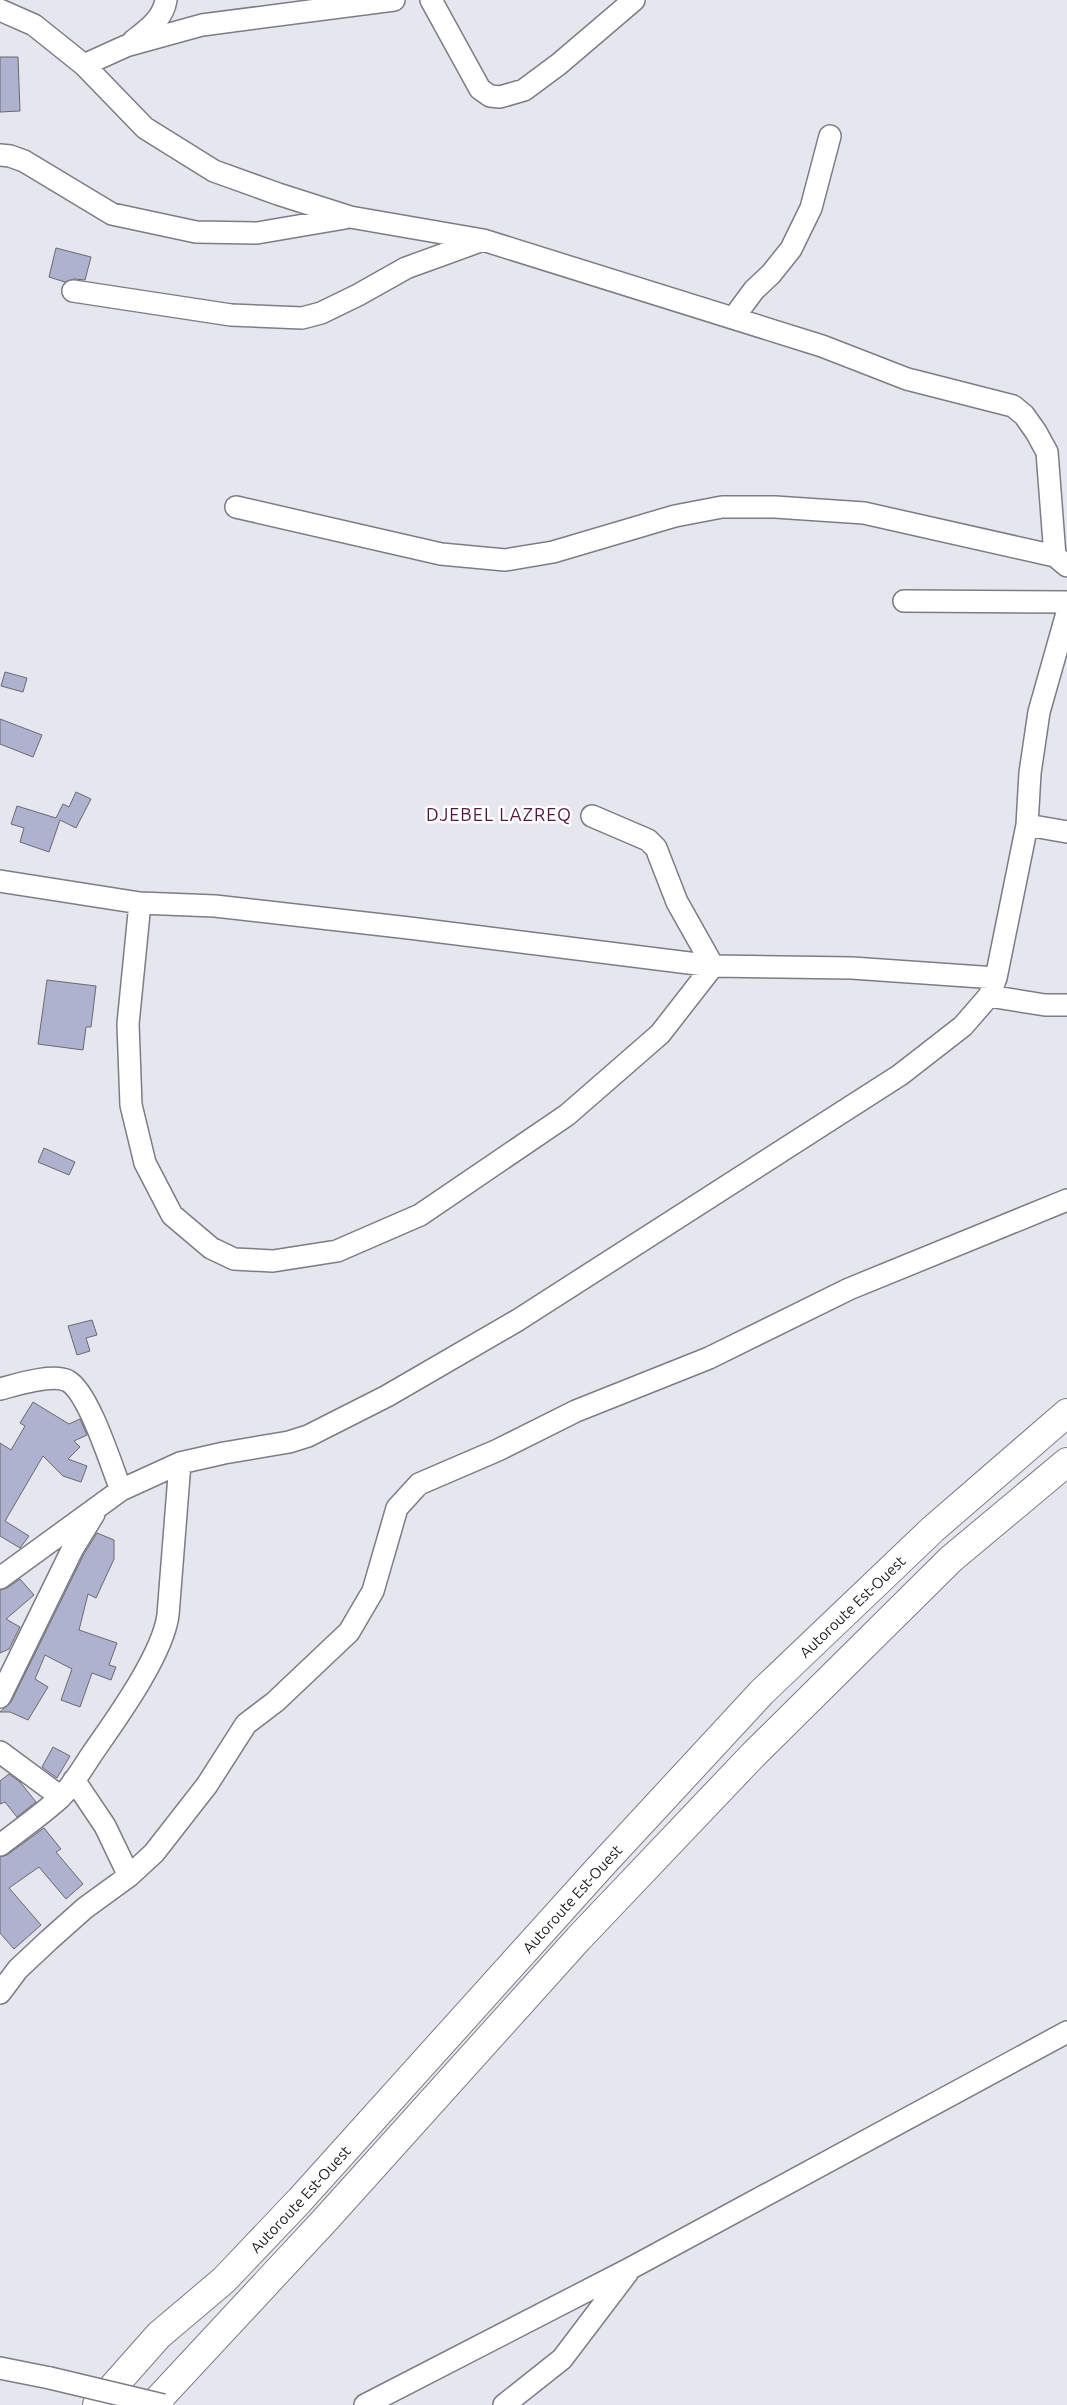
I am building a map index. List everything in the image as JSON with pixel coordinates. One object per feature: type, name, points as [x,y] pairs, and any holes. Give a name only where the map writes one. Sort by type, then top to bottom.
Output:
[{"type":"highway","name":"Autoroute Est-Ouest","points":[[97,2405],[159,2335],[224,2280],[300,2200],[593,1875],[762,1692],[933,1529],[1067,1413]]},
{"type":"highway","name":"Autoroute Est-Ouest","points":[[153,2405],[326,2219],[579,1938],[753,1755],[951,1559],[1067,1462]]},
{"type":"street","points":[[126,46],[159,19],[165,8],[166,0]]},
{"type":"street","points":[[84,65],[126,46],[202,25],[394,0]]},
{"type":"street","points":[[431,0],[480,89],[490,96],[500,97],[524,90],[573,52],[634,0]]},
{"type":"street","points":[[0,10],[34,25],[84,65],[145,128],[214,170],[278,194],[350,217],[483,240],[734,317],[822,346],[906,378],[1013,406],[1024,415],[1047,452],[1061,561],[864,513],[775,507],[722,507],[676,516],[554,552],[505,560],[441,554],[236,507]]},
{"type":"street","points":[[734,317],[754,290],[771,274],[791,249],[811,208],[830,136]]},
{"type":"street","points":[[0,155],[24,161],[112,214],[196,232],[256,233],[350,217]]},
{"type":"street","points":[[73,291],[231,315],[302,318],[321,313],[406,268],[483,240]]},
{"type":"street","points":[[904,601],[1067,602]]},
{"type":"street","points":[[0,1578],[121,1490],[180,1463],[224,1452],[289,1442],[308,1436],[350,1417],[395,1392],[518,1320],[900,1075],[963,1026],[992,987],[1027,825],[1030,773],[1039,712],[1067,613]]},
{"type":"street","points":[[592,816],[648,840],[656,848],[677,902],[713,966]]},
{"type":"street","points":[[1027,825],[1067,832]]},
{"type":"street","points":[[0,881],[140,903],[224,907],[713,966],[852,968],[992,987],[1045,1005],[1067,1006]]},
{"type":"street","points":[[140,903],[128,1024],[131,1105],[145,1163],[172,1215],[212,1248],[234,1259],[273,1260],[337,1251],[420,1215],[567,1115],[660,1034],[713,966]]},
{"type":"street","points":[[0,1993],[18,1969],[49,1940],[85,1908],[129,1876],[154,1853],[175,1828],[246,1724],[275,1702],[349,1632],[373,1591],[397,1508],[418,1484],[498,1450],[576,1410],[709,1358],[850,1289],[1067,1200]]},
{"type":"street","points":[[0,1389],[43,1379],[67,1380],[83,1396],[121,1490]]},
{"type":"street","points":[[0,1845],[61,1797],[126,1704],[166,1628],[180,1463]]},
{"type":"street","points":[[0,1697],[74,1548],[98,1507]]},
{"type":"street","points":[[0,1752],[61,1797]]},
{"type":"street","points":[[74,1780],[105,1826],[129,1876]]},
{"type":"street","points":[[365,2405],[631,2268],[1067,2032]]},
{"type":"street","points":[[504,2405],[562,2359],[631,2268]]},
{"type":"street","points":[[0,2368],[164,2405]]},
{"type":"building","points":[[0,57],[18,57],[20,111],[0,112]]},
{"type":"building","points":[[56,248],[91,257],[85,280],[74,279],[65,282],[49,277]]},
{"type":"building","points":[[5,672],[27,678],[23,692],[1,686]]},
{"type":"building","points":[[0,719],[42,735],[33,757],[0,744]]},
{"type":"building","points":[[76,792],[91,799],[76,828],[60,820],[49,852],[20,842],[24,828],[11,824],[17,806],[56,818],[63,804],[69,807]]},
{"type":"building","points":[[47,980],[96,986],[91,1027],[86,1027],[83,1050],[38,1044]]},
{"type":"building","points":[[44,1148],[75,1162],[69,1175],[38,1162]]},
{"type":"building","points":[[92,1320],[97,1335],[86,1338],[90,1351],[77,1355],[68,1326]]},
{"type":"building","points":[[33,1402],[69,1424],[80,1419],[87,1435],[74,1441],[80,1447],[68,1459],[87,1466],[81,1482],[63,1476],[43,1456],[5,1521],[29,1536],[20,1548],[0,1536],[0,1443],[11,1450],[25,1426],[20,1423]]},
{"type":"building","points":[[97,1533],[114,1540],[114,1559],[96,1598],[88,1594],[79,1630],[117,1643],[109,1665],[116,1667],[111,1680],[92,1673],[80,1707],[61,1700],[72,1669],[45,1655],[35,1679],[48,1687],[28,1720],[10,1712],[0,1712],[11,1702],[84,1554]]},
{"type":"building","points":[[20,1579],[34,1595],[6,1619],[20,1627],[9,1649],[0,1653],[0,1590],[7,1588]]},
{"type":"building","points":[[53,1747],[70,1756],[57,1778],[42,1767]]},
{"type":"building","points":[[9,1774],[20,1782],[36,1802],[17,1817],[5,1802],[0,1804],[0,1781]]},
{"type":"building","points":[[44,1828],[61,1849],[56,1852],[83,1884],[66,1899],[39,1867],[9,1888],[41,1925],[14,1949],[0,1933],[0,1857],[7,1855]]},
{"type":"district","name":"DJEBEL LAZREQ","points":[[499,814]]}]
